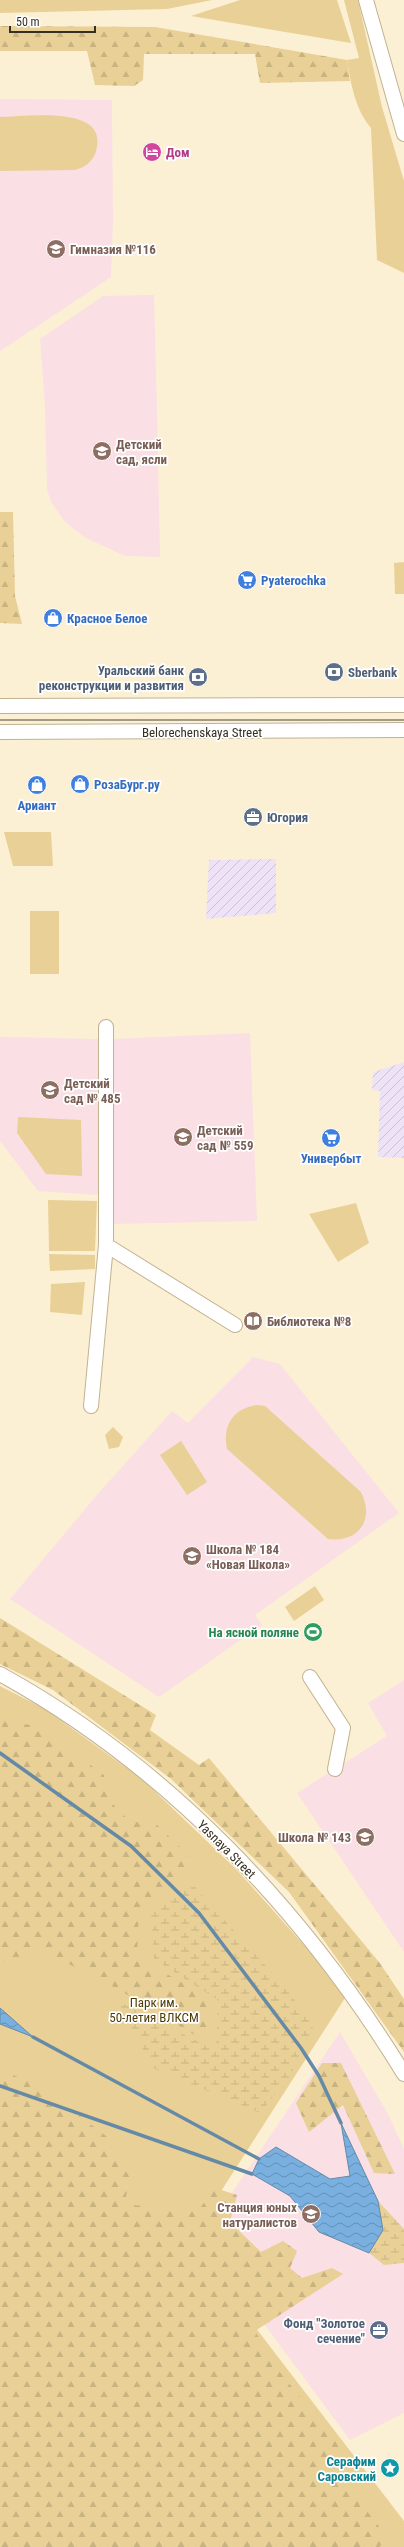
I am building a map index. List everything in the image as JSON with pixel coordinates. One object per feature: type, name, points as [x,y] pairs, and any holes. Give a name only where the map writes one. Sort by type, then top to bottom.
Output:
[{"type":"street","points":[[366,0],[400,99],[404,134]]},
{"type":"street","name":"Belorechenskaya Street","points":[[0,706],[404,705]]},
{"type":"street","name":"Belorechenskaya Street","points":[[0,732],[404,730]]},
{"type":"street","points":[[91,1406],[106,1245],[106,1028]]},
{"type":"street","points":[[106,1245],[235,1325]]},
{"type":"street","name":"Yasnaya Street","points":[[0,1674],[46,1700],[109,1743],[158,1782],[218,1839],[286,1908],[328,1961],[370,2018],[404,2074]]},
{"type":"street","points":[[310,1677],[343,1728],[336,1769]]},
{"type":"shaded area","name":"Гимназия №116","points":[[0,99],[112,100],[113,220],[111,277],[0,351]]},
{"type":"shaded area","name":"Детский сад, ясли","points":[[154,295],[160,557],[125,556],[86,538],[65,522],[51,502],[47,489],[45,406],[40,339],[103,296]]},
{"type":"shaded area","points":[[276,859],[276,913],[206,919],[209,860]]},
{"type":"shaded area","name":"Детский сад № 559","points":[[250,1033],[257,1221],[111,1224],[113,1039]]},
{"type":"shaded area","name":"Детский сад № 485","points":[[0,1037],[99,1039],[99,1195],[38,1191],[0,1141]]},
{"type":"shaded area","points":[[404,1062],[404,1158],[378,1157],[380,1091],[372,1090],[373,1072]]},
{"type":"shaded area","name":"Школа № 184 «Новая Школа»","points":[[253,1357],[280,1364],[399,1513],[255,1615],[262,1625],[159,1697],[10,1599],[96,1496],[172,1411],[188,1423]]},
{"type":"shaded area","name":"Школа № 143","points":[[404,1680],[404,1952],[297,1793],[387,1736],[368,1703]]},
{"type":"shaded area","name":"Станция юных натуралистов","points":[[340,2032],[388,2114],[404,2149],[404,2413],[350,2440],[201,2239]]},
{"type":"green space","points":[[0,0],[212,0],[167,9],[0,13]]},
{"type":"green space","points":[[240,0],[337,0],[351,43],[191,16]]},
{"type":"green space","points":[[344,0],[358,0],[382,107],[404,181],[404,273],[377,260],[371,128],[357,104],[350,78],[347,60],[359,58]]},
{"type":"green space","points":[[0,26],[155,27],[347,60],[350,81],[260,83],[255,54],[144,54],[143,80],[134,86],[95,85],[87,51],[0,51]]},
{"type":"green space","points":[[45,115],[63,116],[78,120],[90,126],[97,136],[95,155],[88,164],[74,170],[0,171],[0,117]]},
{"type":"green space","points":[[0,512],[13,512],[15,596],[22,624],[0,623]]},
{"type":"green space","points":[[404,562],[404,594],[395,594],[394,563]]},
{"type":"green space","points":[[4,832],[51,832],[53,866],[13,866]]},
{"type":"green space","points":[[30,911],[59,911],[59,974],[30,974]]},
{"type":"green space","points":[[18,1117],[81,1120],[82,1176],[46,1174],[17,1133]]},
{"type":"green space","points":[[48,1200],[97,1201],[95,1251],[49,1251]]},
{"type":"green space","points":[[356,1203],[369,1243],[338,1262],[309,1214]]},
{"type":"green space","points":[[49,1254],[95,1255],[95,1269],[50,1271]]},
{"type":"green space","points":[[85,1282],[82,1315],[50,1312],[51,1284]]},
{"type":"green space","points":[[257,1405],[265,1406],[361,1492],[365,1502],[365,1520],[356,1533],[339,1539],[328,1539],[227,1449],[226,1433],[231,1420],[241,1410]]},
{"type":"green space","points":[[113,1427],[123,1437],[119,1447],[109,1449],[105,1435]]},
{"type":"green space","points":[[181,1441],[207,1482],[187,1495],[160,1455]]},
{"type":"green space","points":[[315,1586],[324,1600],[294,1621],[285,1607]]},
{"type":"green space","points":[[0,1618],[156,1715],[150,1730],[199,1765],[209,1758],[379,1962],[404,1999],[404,2052],[289,1892],[171,1779],[53,1690],[0,1664]]},
{"type":"green space","name":"Парк им. 50-летия ВЛКСМ","points":[[0,1686],[45,1709],[142,1779],[237,1870],[311,1953],[345,1998],[189,2241],[404,2521],[404,2547],[0,2547]]},
{"type":"green space","points":[[0,1718],[4,1721],[37,1726],[104,1775],[108,1799],[131,1823],[152,1820],[197,1864],[188,1876],[139,1909],[137,1957],[207,1997],[208,2043],[116,1988],[39,1949],[2,1963],[0,1961]]},
{"type":"green space","points":[[193,1885],[283,1985],[314,2025],[290,2076],[260,2113],[153,2068],[116,2000],[216,2051],[218,2000],[154,1959],[151,1910]]},
{"type":"green space","points":[[322,2063],[341,2063],[395,2174],[374,2173],[343,2105],[309,2132],[296,2103]]},
{"type":"green space","points":[[0,2070],[41,2086],[106,2136],[129,2176],[125,2204],[197,2212],[215,2188],[237,2195],[230,2222],[261,2252],[283,2241],[297,2251],[290,2268],[302,2278],[332,2268],[343,2274],[255,2331],[274,2365],[341,2447],[336,2472],[385,2534],[380,2547],[0,2547]]},
{"type":"green space","points":[[378,2201],[404,2229],[404,2263],[384,2265],[369,2253],[383,2230]]},
{"type":"water","points":[[0,2008],[33,2037],[0,2024]]},
{"type":"water","points":[[341,2123],[378,2201],[383,2230],[369,2253],[319,2232],[290,2196],[252,2174],[259,2159],[276,2147],[330,2179],[350,2176]]},
{"type":"waterway","points":[[0,1753],[131,1846],[199,1913],[301,2048],[319,2076],[341,2123]]},
{"type":"waterway","points":[[33,2037],[259,2159]]},
{"type":"waterway","points":[[0,2086],[252,2174]]},
{"type":"tram line","points":[[0,720],[404,720]]},
{"type":"place","name":"Дом","points":[[152,152]]},
{"type":"place","name":"Гимназия №116","points":[[56,249]]},
{"type":"place","name":"Детский сад, ясли","points":[[102,451]]},
{"type":"place","name":"Pyaterochka","points":[[247,580]]},
{"type":"place","name":"Красное Белое","points":[[53,618]]},
{"type":"place","name":"Sberbank","points":[[334,672]]},
{"type":"place","name":"Уральский банк реконструкции и развития","points":[[198,677]]},
{"type":"place","name":"РозаБург.ру","points":[[80,784]]},
{"type":"place","name":"Ариант","points":[[37,785]]},
{"type":"place","name":"Югория","points":[[253,817]]},
{"type":"place","name":"Детский сад № 485","points":[[50,1090]]},
{"type":"place","name":"Детский сад № 559","points":[[183,1137]]},
{"type":"place","name":"Универбыт","points":[[331,1138]]},
{"type":"place","name":"Библиотека №8","points":[[253,1321]]},
{"type":"place","name":"Школа № 184 «Новая Школа»","points":[[192,1556]]},
{"type":"place","name":"На ясной поляне","points":[[313,1632]]},
{"type":"place","name":"Школа № 143","points":[[365,1837]]},
{"type":"place","name":"Станция юных натуралистов","points":[[311,2214]]},
{"type":"place","name":"Фонд \"Золотое сечение\"","points":[[379,2330]]},
{"type":"place","name":"Серафим Саровский","points":[[390,2468]]}]
